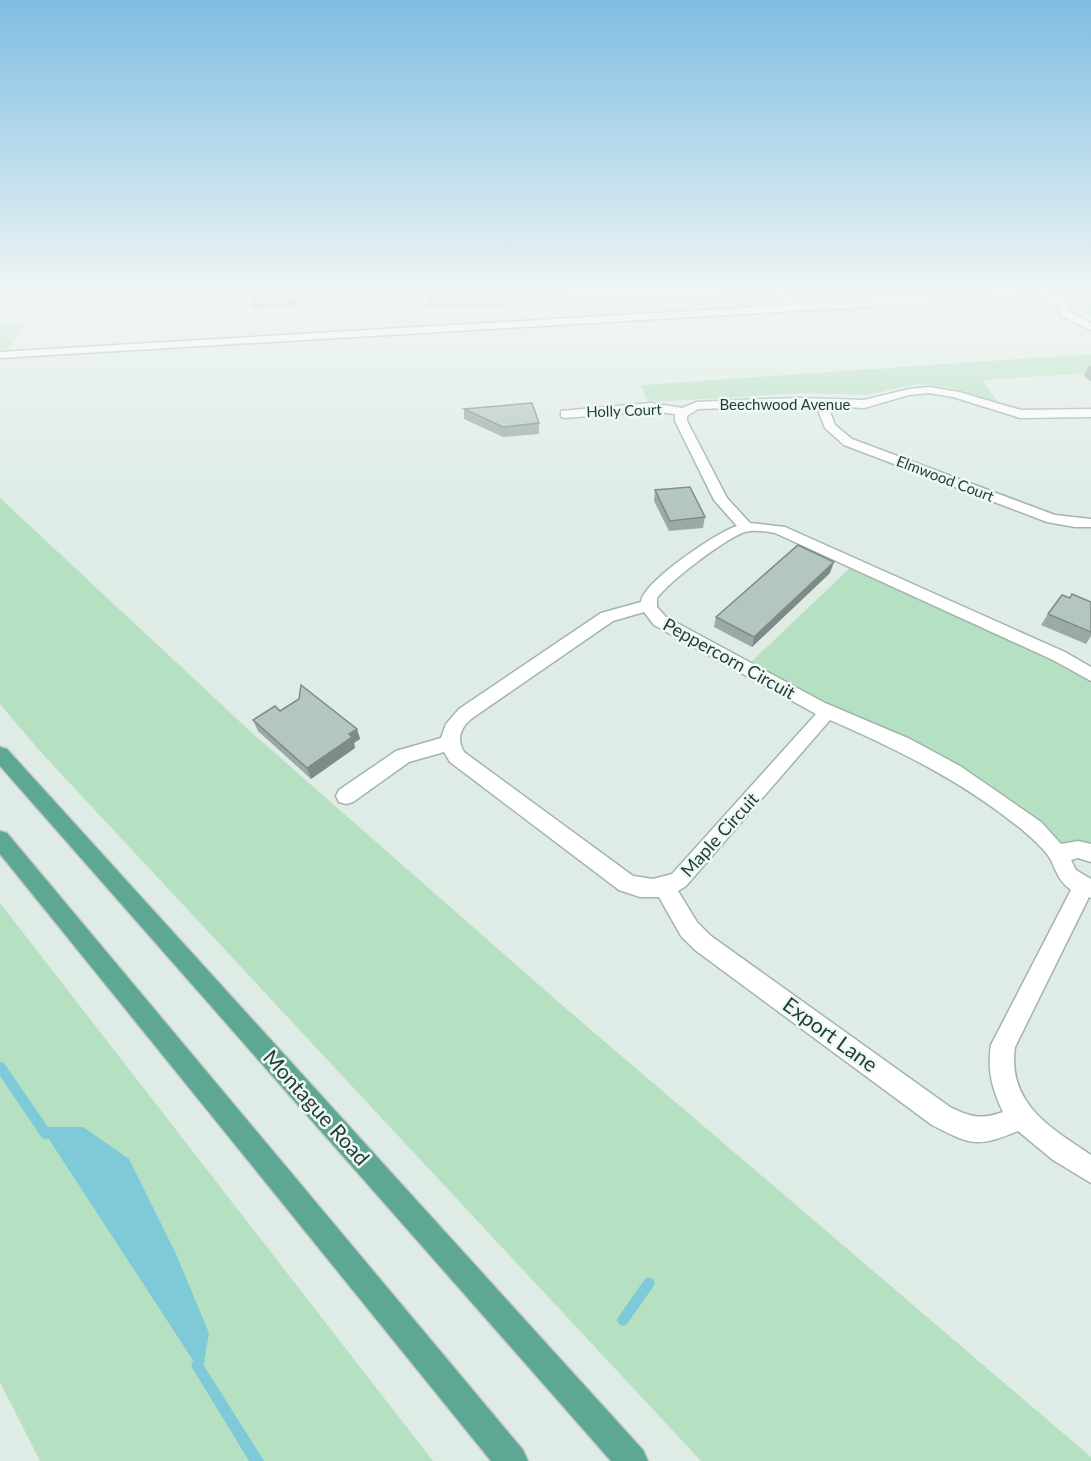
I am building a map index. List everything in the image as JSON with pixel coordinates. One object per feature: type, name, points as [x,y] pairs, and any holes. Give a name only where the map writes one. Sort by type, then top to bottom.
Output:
[{"type":"main road","name":"Montague Road","points":[[0,754],[632,1461]]},
{"type":"main road","points":[[0,839],[512,1461]]},
{"type":"street","name":"Beechwood Avenue","points":[[683,412],[697,406],[738,403],[864,404],[909,392],[932,390],[955,394],[1020,414],[1091,413]]},
{"type":"street","name":"Elmwood Court","points":[[821,403],[824,417],[834,433],[848,442],[1052,519],[1075,524],[1091,524]]},
{"type":"street","name":"Holly Court","points":[[565,414],[651,407],[683,412]]},
{"type":"street","points":[[683,412],[681,422],[721,500],[747,528],[763,527],[780,530],[1059,656],[1091,675]]},
{"type":"street","name":"Peppercorn Circuit","points":[[747,528],[731,535],[656,586],[650,596],[649,605],[660,621],[827,712],[904,744],[958,774],[1034,828],[1061,857],[1060,865],[1065,873],[1087,888]]},
{"type":"street","points":[[346,796],[403,756],[450,742],[453,726],[465,714],[607,617],[649,605]]},
{"type":"street","name":"Maple Circuit","points":[[450,742],[459,759],[626,883],[647,889],[664,887],[683,876],[827,712]]},
{"type":"street","points":[[1061,857],[1064,852],[1071,849],[1090,851]]},
{"type":"street","name":"Export Lane","points":[[664,887],[689,929],[703,943],[941,1116],[967,1130],[982,1133],[1022,1117]]},
{"type":"street","points":[[1087,888],[1003,1046],[1001,1069],[1007,1092],[1022,1117],[1038,1133],[1091,1170]]},
{"type":"green space","points":[[1001,360],[1091,360],[1091,373],[982,380],[999,403],[947,387],[916,384],[868,395],[807,393],[648,402],[641,385]]},
{"type":"green space","points":[[0,498],[251,732],[563,1006],[1091,1457],[1091,1461],[701,1461],[38,749],[0,704]]},
{"type":"green space","points":[[854,564],[1091,675],[1091,849],[1064,852],[1012,813],[745,668]]},
{"type":"green space","points":[[0,903],[433,1461],[40,1461],[0,1382]]},
{"type":"water","points":[[41,1127],[83,1127],[129,1159],[176,1254],[209,1333],[202,1374]]},
{"type":"building","points":[[532,403],[539,423],[503,427],[464,409]]},
{"type":"building","points":[[690,487],[705,517],[670,521],[655,490]]},
{"type":"building","points":[[798,545],[834,562],[754,637],[716,617]]},
{"type":"building","points":[[1072,594],[1091,602],[1091,632],[1048,614],[1062,595],[1070,598]]},
{"type":"building","points":[[301,685],[357,729],[349,734],[352,737],[307,768],[253,720],[275,706],[280,711],[299,699]]},
{"type":"waterway","points":[[0,1067],[46,1134]]},
{"type":"waterway","points":[[623,1320],[649,1283]]},
{"type":"waterway","points":[[197,1365],[257,1461]]}]
